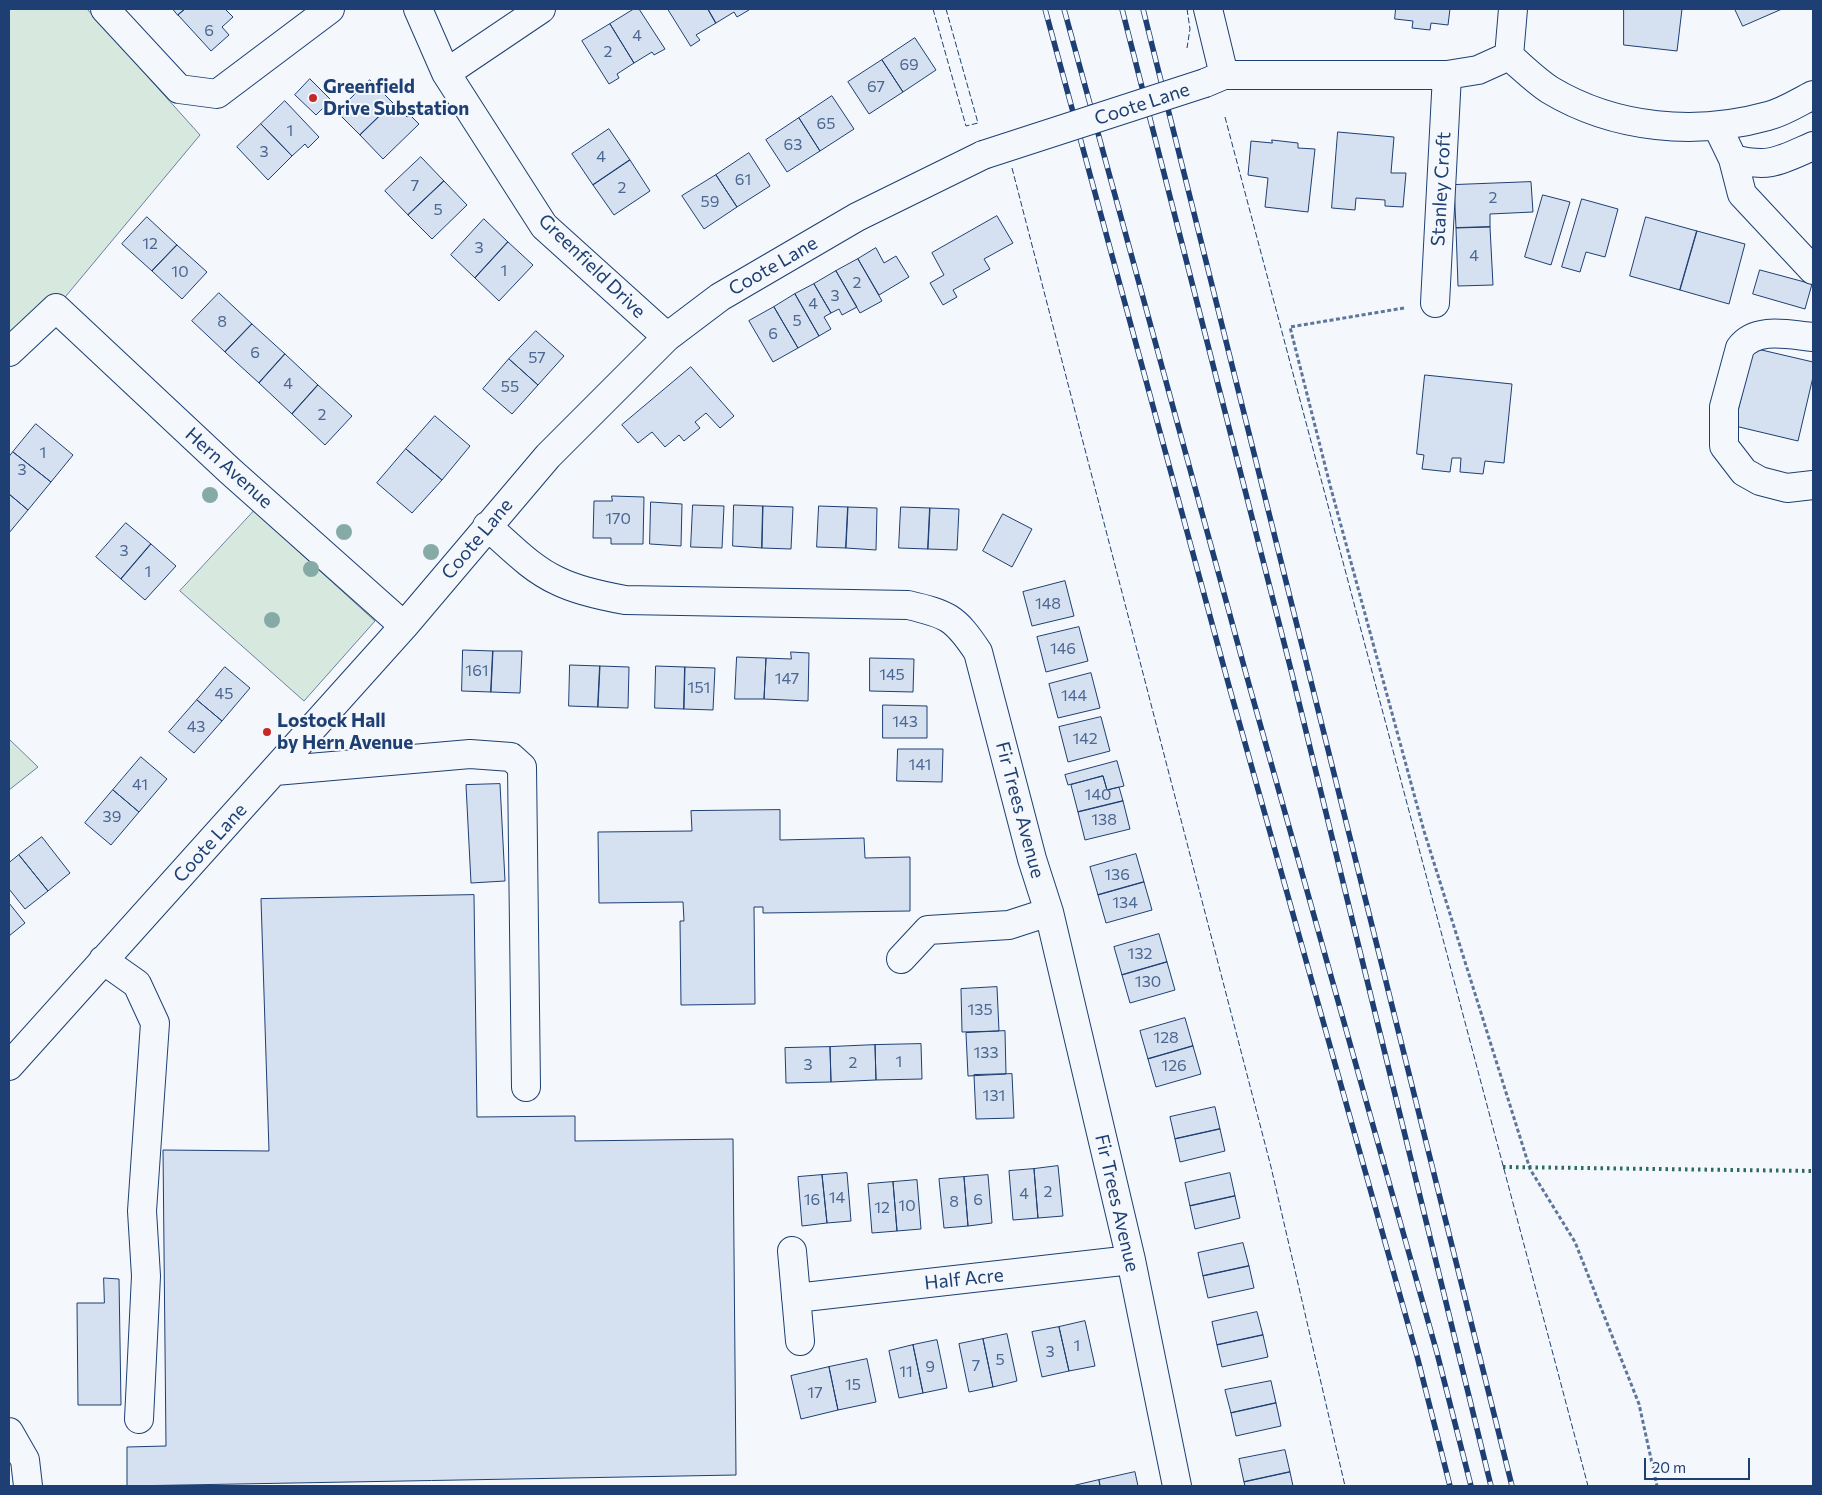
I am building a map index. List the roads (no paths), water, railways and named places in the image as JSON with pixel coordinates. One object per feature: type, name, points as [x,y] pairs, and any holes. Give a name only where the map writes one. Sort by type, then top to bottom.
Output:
[{"type":"street","points":[[105,9],[179,89],[216,94],[330,9]]},
{"type":"street","name":"Greenfield Drive","points":[[418,9],[446,72],[544,226],[667,337]]},
{"type":"street","points":[[446,72],[541,9]]},
{"type":"street","points":[[1208,9],[1214,79]]},
{"type":"street","points":[[1513,9],[1509,56],[1550,90],[1600,113],[1647,125],[1709,128],[1770,116],[1813,94]]},
{"type":"street","name":"Coote Lane","points":[[9,1066],[404,626],[548,456],[667,337],[720,297],[857,217],[983,156],[1214,79],[1447,75],[1478,70],[1509,56]]},
{"type":"street","name":"Stanley Croft","points":[[1435,303],[1447,75]]},
{"type":"street","points":[[1716,126],[1733,159],[1742,194],[1811,265]]},
{"type":"street","points":[[1733,159],[1755,164],[1774,163],[1813,146]]},
{"type":"street","name":"Hern Avenue","points":[[9,352],[56,308],[229,470],[404,626]]},
{"type":"street","points":[[1813,337],[1771,334],[1755,336],[1746,340],[1740,348],[1724,407],[1722,428],[1724,446],[1744,472],[1760,481],[1786,488],[1813,484]]},
{"type":"street","name":"Fir Trees Avenue","points":[[488,526],[532,565],[558,581],[598,595],[625,600],[908,605],[942,613],[963,628],[978,652],[1032,859],[1048,912],[1131,1260],[1177,1486]]},
{"type":"street","points":[[275,771],[470,754],[511,757],[522,767],[526,1087]]},
{"type":"street","points":[[902,959],[928,930],[1008,925],[1048,912]]},
{"type":"street","points":[[103,960],[137,984],[155,1022],[142,1211],[146,1276],[139,1419]]},
{"type":"street","points":[[792,1251],[800,1341]]},
{"type":"street","name":"Half Acre","points":[[796,1298],[1131,1260]]},
{"type":"street","points":[[9,1432],[25,1460],[28,1486]]},
{"type":"railway","points":[[1045,9],[1229,686],[1417,1356],[1450,1486]]},
{"type":"railway","points":[[1064,9],[1248,681],[1437,1353],[1471,1486]]},
{"type":"railway","points":[[1122,9],[1291,670],[1491,1486]]},
{"type":"railway","points":[[1143,9],[1512,1486]]},
{"type":"place","name":"Greenfield Drive Substation","points":[[313,98]]},
{"type":"place","name":"Lostock Hall by Hern Avenue","points":[[267,732]]}]
